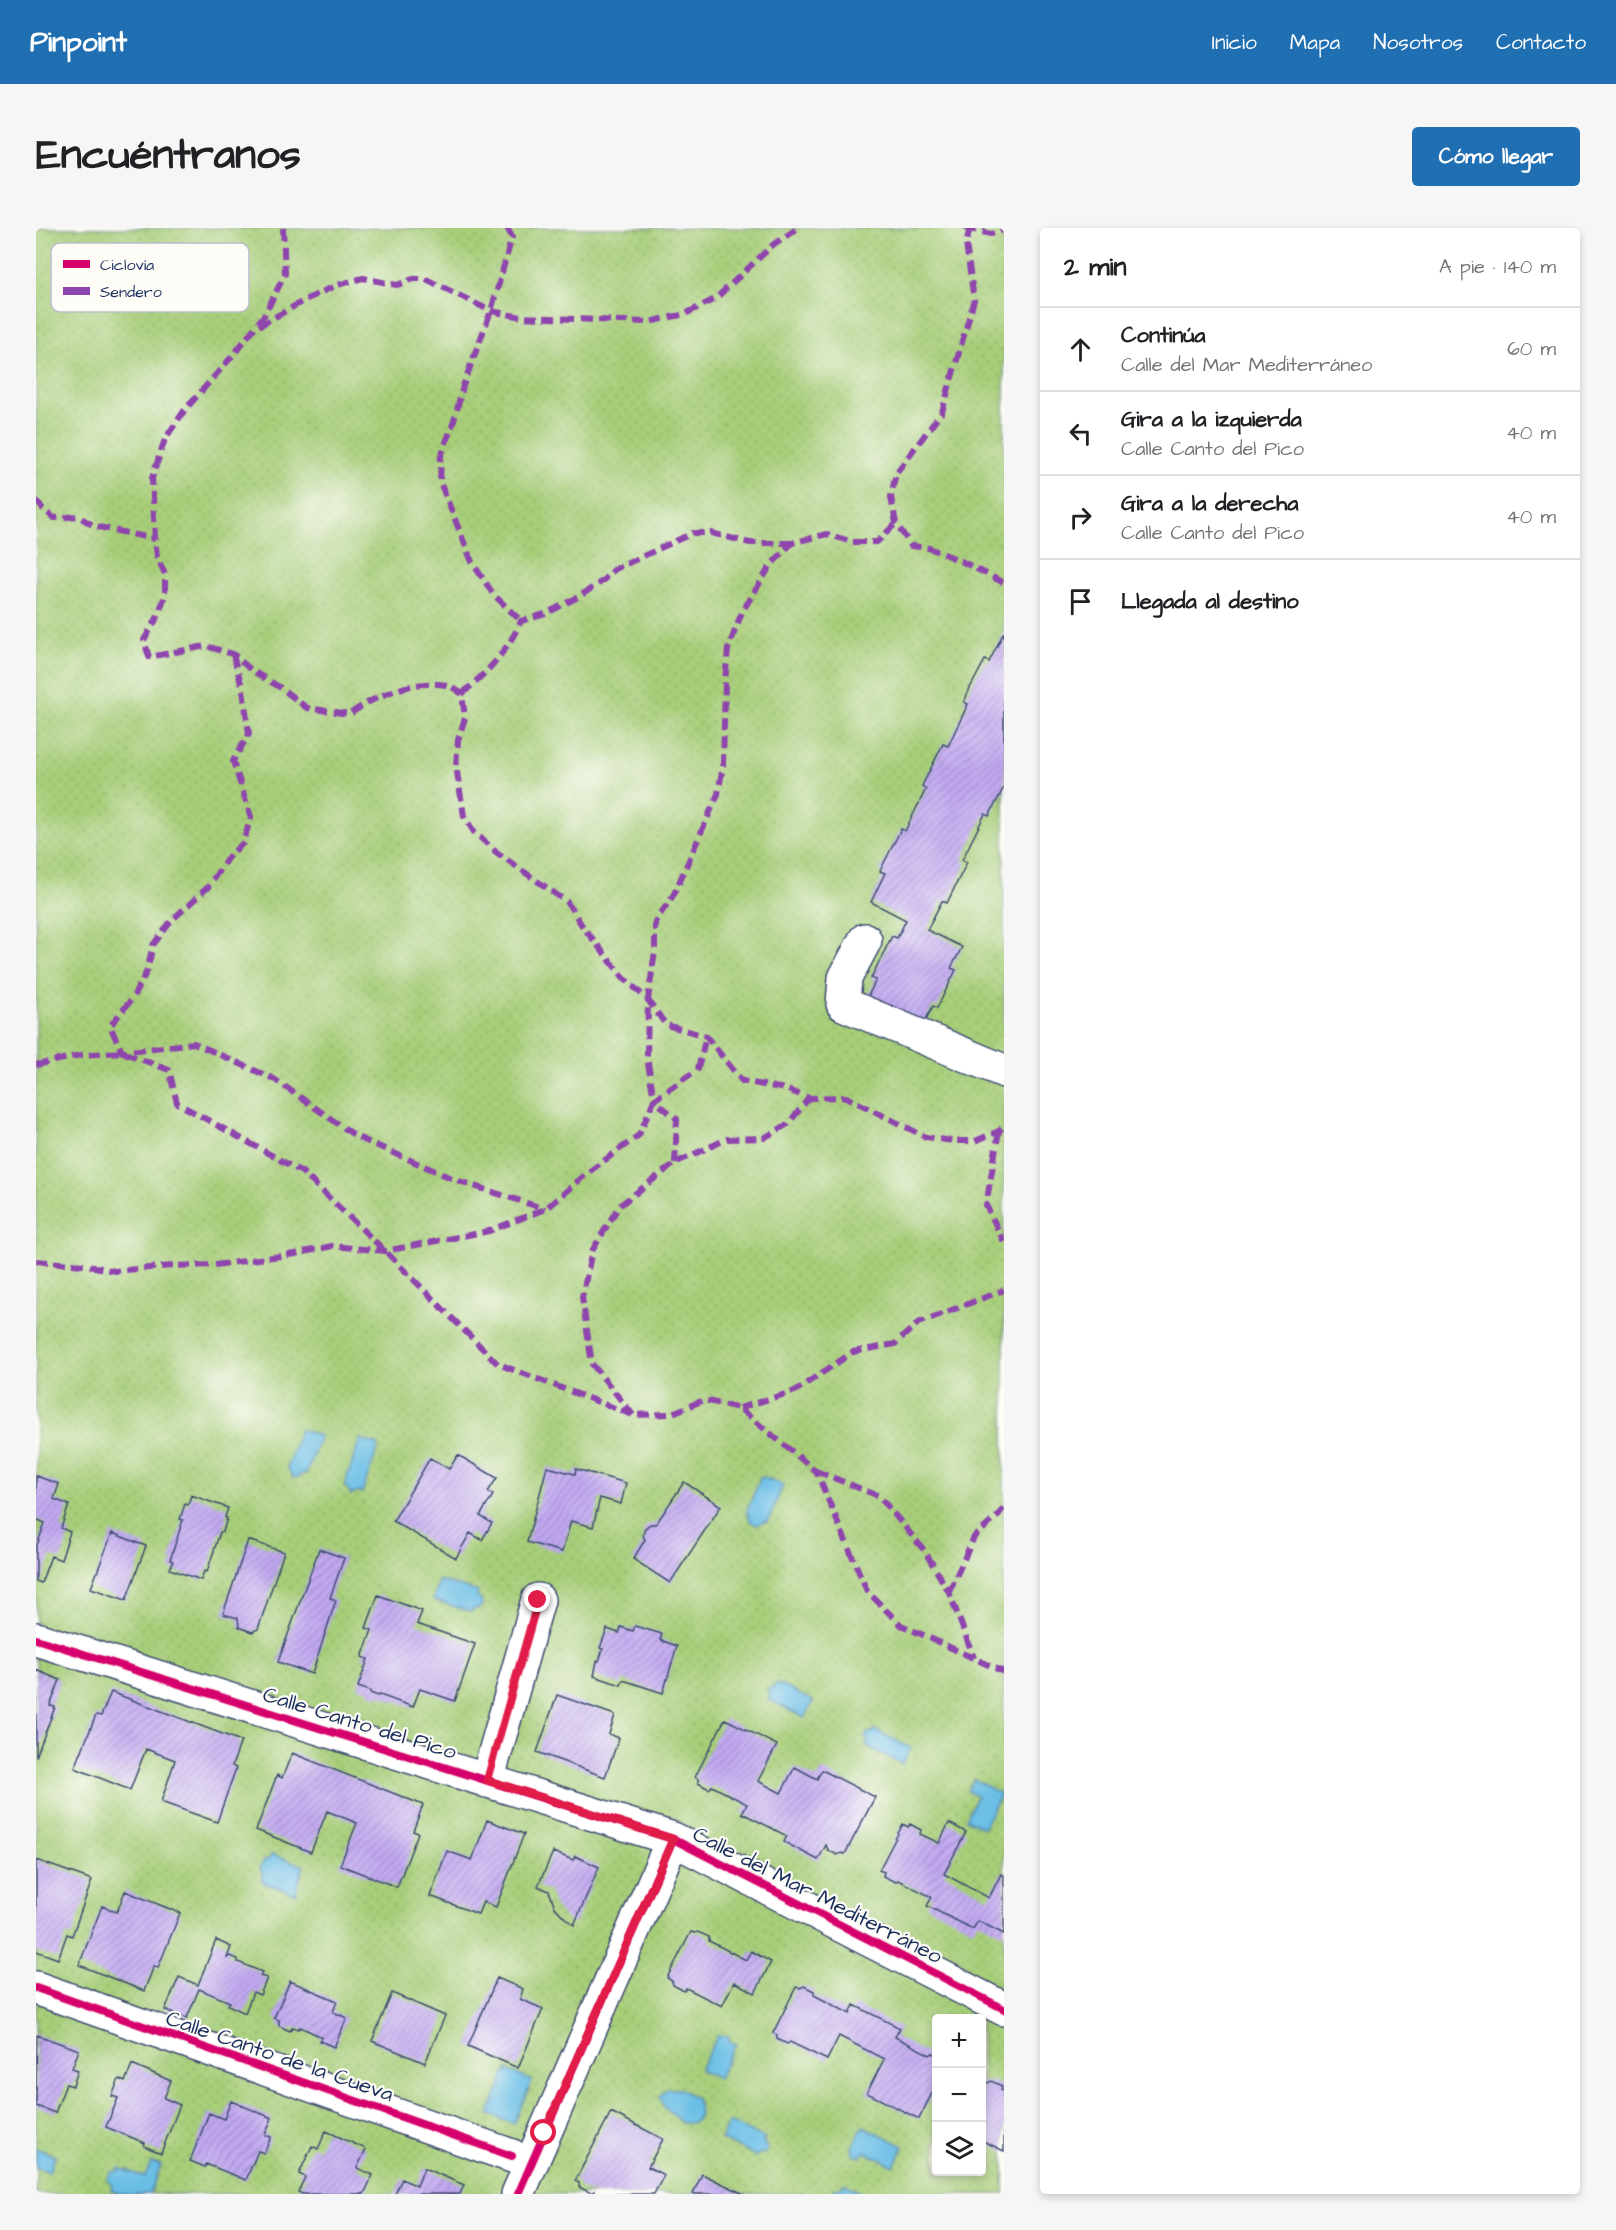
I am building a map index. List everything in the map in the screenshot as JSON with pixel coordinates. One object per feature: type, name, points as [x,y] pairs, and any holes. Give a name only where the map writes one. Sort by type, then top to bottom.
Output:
[{"type":"street","points":[[865,940],[845,978],[843,1004],[1004,1071]]},
{"type":"street","points":[[487,1780],[538,1600]]},
{"type":"street","name":"Calle Canto del Pico","points":[[36,1639],[673,1839]]},
{"type":"street","name":"Calle del Mar Mediterráneo","points":[[518,2194],[673,1839],[1004,2009]]},
{"type":"street","name":"Calle Canto de la Cueva","points":[[36,1988],[512,2156]]},
{"type":"green space","points":[[36,228],[1004,228],[1004,2194],[36,2194]]},
{"type":"water","points":[[300,1429],[320,1436],[306,1474],[302,1473],[299,1477],[293,1478],[287,1467]]},
{"type":"water","points":[[360,1439],[379,1445],[362,1493],[351,1495],[344,1487]]},
{"type":"water","points":[[761,1476],[783,1485],[768,1522],[756,1525],[750,1521],[746,1513]]},
{"type":"water","points":[[439,1580],[478,1592],[477,1597],[481,1600],[482,1606],[473,1609],[472,1612],[433,1600]]},
{"type":"water","points":[[776,1683],[813,1701],[804,1718],[768,1699],[770,1696],[767,1689],[774,1687]]},
{"type":"water","points":[[875,1730],[911,1748],[902,1764],[866,1746],[868,1743],[865,1736]]},
{"type":"water","points":[[974,1779],[1001,1794],[983,1828],[966,1819],[977,1796],[967,1791]]},
{"type":"water","points":[[271,1854],[304,1866],[295,1894],[262,1882],[260,1867],[270,1858]]},
{"type":"water","points":[[718,2035],[721,2037],[727,2035],[730,2041],[736,2044],[718,2078],[700,2070]]},
{"type":"water","points":[[507,2070],[532,2081],[514,2124],[489,2114]]},
{"type":"water","points":[[667,2089],[681,2089],[696,2098],[700,2112],[695,2121],[680,2122],[673,2113],[664,2108],[660,2096]]},
{"type":"water","points":[[729,2122],[765,2139],[763,2142],[768,2149],[765,2153],[758,2154],[757,2157],[720,2139]]},
{"type":"water","points":[[863,2126],[904,2146],[894,2166],[865,2152],[860,2156],[853,2154],[852,2148]]},
{"type":"water","points":[[36,2148],[55,2156],[49,2172],[36,2167]]},
{"type":"water","points":[[151,2163],[161,2165],[150,2194],[121,2194],[111,2190],[112,2186],[107,2179],[111,2172],[118,2171],[119,2168],[145,2177]]},
{"type":"water","points":[[843,2183],[865,2194],[832,2194],[834,2188],[842,2187]]},
{"type":"building","points":[[1004,632],[1004,787],[989,816],[985,814],[962,860],[967,862],[947,903],[942,901],[927,930],[962,947],[951,968],[956,970],[937,1008],[933,1006],[922,1027],[866,1000],[876,980],[871,978],[892,936],[897,938],[906,920],[871,902],[885,873],[880,871],[901,829],[905,831],[926,789],[922,786],[943,744],[948,746],[968,704],[964,702],[970,688],[985,660],[989,662]]},
{"type":"building","points":[[458,1455],[497,1478],[488,1492],[493,1495],[480,1516],[492,1523],[482,1540],[470,1533],[456,1558],[393,1521],[430,1458],[449,1469]]},
{"type":"building","points":[[547,1467],[575,1474],[576,1469],[626,1483],[621,1504],[600,1498],[593,1527],[571,1521],[562,1552],[527,1542]]},
{"type":"building","points":[[36,1476],[59,1484],[54,1499],[69,1505],[61,1528],[70,1532],[61,1560],[51,1556],[41,1583],[36,1581],[36,1548],[45,1523],[36,1519]]},
{"type":"building","points":[[684,1482],[721,1506],[670,1583],[633,1559],[645,1540],[643,1535],[645,1528],[650,1524],[656,1524]]},
{"type":"building","points":[[191,1495],[228,1508],[223,1532],[220,1532],[207,1572],[204,1571],[201,1580],[170,1569],[173,1561],[170,1560],[183,1520],[180,1519]]},
{"type":"building","points":[[112,1533],[146,1546],[126,1600],[91,1588]]},
{"type":"building","points":[[248,1540],[284,1552],[258,1629],[252,1632],[239,1627],[238,1618],[223,1614]]},
{"type":"building","points":[[319,1549],[344,1558],[330,1598],[336,1600],[312,1674],[278,1662]]},
{"type":"building","points":[[378,1595],[422,1611],[417,1624],[475,1644],[455,1701],[420,1689],[413,1707],[358,1687],[368,1659],[362,1657],[372,1630],[366,1628]]},
{"type":"building","points":[[635,1626],[662,1634],[660,1640],[677,1646],[663,1693],[623,1680],[621,1685],[594,1676],[607,1629],[619,1633],[621,1627],[633,1631]]},
{"type":"building","points":[[36,1670],[60,1680],[50,1706],[55,1707],[36,1757]]},
{"type":"building","points":[[111,1692],[241,1741],[232,1766],[236,1768],[217,1822],[161,1802],[175,1760],[146,1749],[130,1790],[75,1768],[96,1715],[101,1716]]},
{"type":"building","points":[[557,1695],[615,1715],[609,1734],[619,1738],[605,1777],[537,1752]]},
{"type":"building","points":[[725,1719],[777,1745],[758,1781],[781,1793],[795,1767],[817,1779],[822,1770],[875,1797],[845,1854],[837,1855],[828,1850],[826,1845],[818,1860],[784,1842],[787,1836],[742,1813],[747,1804],[712,1786],[709,1789],[698,1783],[695,1777]]},
{"type":"building","points":[[292,1753],[423,1805],[413,1831],[418,1833],[397,1887],[340,1865],[357,1823],[327,1811],[311,1852],[256,1830],[277,1775],[282,1778]]},
{"type":"building","points":[[487,1820],[524,1834],[496,1907],[483,1902],[478,1914],[430,1896],[447,1851],[472,1860]]},
{"type":"building","points":[[949,1823],[966,1832],[944,1874],[989,1898],[1001,1874],[1004,1875],[1004,1934],[978,1921],[973,1929],[927,1906],[932,1897],[898,1880],[895,1882],[883,1876],[884,1872],[879,1870],[903,1824],[908,1827],[910,1824],[921,1830],[920,1834],[939,1843]]},
{"type":"building","points":[[553,1852],[573,1860],[575,1856],[599,1867],[574,1925],[555,1907],[549,1891],[538,1886]]},
{"type":"building","points":[[36,1860],[92,1880],[72,1936],[67,1934],[58,1959],[36,1951]]},
{"type":"building","points":[[125,1891],[180,1913],[158,1968],[154,1966],[144,1991],[79,1965],[102,1906],[117,1912]]},
{"type":"building","points":[[691,1932],[698,1932],[709,1937],[709,1941],[746,1960],[751,1951],[771,1962],[755,1993],[734,1982],[722,2006],[686,1988],[684,1991],[673,1985],[672,1981],[667,1978]]},
{"type":"building","points":[[216,1940],[231,1947],[227,1958],[230,1956],[238,1959],[238,1962],[262,1972],[260,1976],[267,1978],[260,1995],[253,1992],[245,2013],[228,2005],[230,2002],[199,1989],[187,2018],[165,2010],[179,1977],[198,1985]]},
{"type":"building","points":[[497,1978],[523,1989],[520,1999],[543,2009],[518,2068],[468,2046]]},
{"type":"building","points":[[290,1981],[337,2001],[333,2012],[347,2018],[334,2047],[320,2041],[322,2037],[300,2027],[298,2029],[293,2027],[290,2031],[279,2026],[279,2020],[274,2018]]},
{"type":"building","points":[[804,1986],[814,1991],[814,1995],[850,2014],[854,2005],[900,2028],[895,2037],[930,2055],[932,2054],[932,2093],[919,2119],[867,2093],[884,2059],[839,2036],[827,2060],[790,2042],[787,2044],[777,2039],[777,2035],[773,2033],[796,1987]]},
{"type":"building","points":[[392,1993],[445,2016],[425,2063],[372,2041]]},
{"type":"building","points":[[37,2035],[79,2050],[72,2068],[78,2070],[73,2086],[66,2084],[55,2113],[36,2106]]},
{"type":"building","points":[[132,2064],[171,2081],[164,2098],[180,2105],[161,2153],[144,2146],[145,2143],[106,2127],[118,2098],[112,2096],[119,2079],[125,2082]]},
{"type":"building","points":[[991,2081],[1002,2086],[1001,2090],[1004,2091],[1004,2151],[986,2142],[986,2082]]},
{"type":"building","points":[[231,2101],[272,2118],[265,2135],[271,2137],[264,2153],[258,2151],[246,2180],[206,2164],[205,2167],[190,2161],[209,2113],[224,2119]]},
{"type":"building","points":[[611,2112],[663,2139],[648,2167],[664,2175],[654,2194],[593,2194],[594,2191],[591,2193],[579,2187],[579,2183],[575,2181]]},
{"type":"building","points":[[326,2131],[366,2149],[357,2168],[373,2175],[364,2194],[302,2194],[298,2192],[305,2177],[299,2174],[312,2146],[318,2149]]},
{"type":"building","points":[[424,2168],[464,2185],[460,2194],[395,2194],[402,2179],[417,2186]]},
{"type":"building","points":[[702,2174],[744,2194],[693,2194]]},
{"type":"marked path","points":[[283,228],[285,274],[265,314],[235,353],[184,411],[165,439],[152,478],[155,539],[157,557],[165,574],[165,596],[157,618],[144,640],[149,657],[206,646],[233,654],[251,670],[281,688],[307,708],[350,714],[371,701],[396,690],[421,684],[453,687],[462,694],[465,718],[458,740],[456,766],[464,816],[474,832],[496,852],[567,902],[583,927],[623,977],[648,1000],[666,1025],[706,1036],[742,1081],[785,1089],[809,1098],[846,1097],[926,1137],[952,1141],[975,1141],[999,1131],[1004,1126]]},
{"type":"marked path","points":[[507,228],[512,237],[491,311],[463,386],[454,421],[441,456],[440,482],[472,562],[493,594],[521,621]]},
{"type":"marked path","points":[[259,326],[337,285],[363,278],[397,285],[413,279],[426,279],[491,311],[522,317],[649,322],[685,314],[715,299],[774,244],[798,228]]},
{"type":"marked path","points":[[965,228],[991,234],[1004,230]]},
{"type":"marked path","points":[[970,228],[966,244],[974,300],[942,412],[896,473],[891,497],[896,523],[911,546],[929,548],[1004,583]]},
{"type":"marked path","points":[[36,500],[54,518],[78,516],[94,526],[155,539]]},
{"type":"marked path","points":[[36,1261],[85,1265],[115,1271],[215,1265],[295,1254],[332,1246],[385,1251],[489,1231],[545,1209],[590,1171],[639,1135],[654,1100],[647,1057],[648,1000],[655,951],[655,922],[674,894],[718,794],[723,766],[728,649],[742,612],[771,565],[792,543],[827,534],[852,542],[877,542],[896,523]]},
{"type":"marked path","points":[[462,694],[496,661],[510,642],[521,621],[545,614],[580,596],[615,569],[693,533],[711,533],[750,543],[792,543]]},
{"type":"marked path","points":[[233,655],[243,690],[249,734],[233,761],[251,817],[243,843],[228,857],[208,887],[172,920],[153,945],[147,971],[132,999],[110,1026],[122,1052],[194,1043],[274,1079],[357,1137],[456,1180],[545,1209]]},
{"type":"marked path","points":[[675,1163],[677,1119],[654,1100],[698,1069],[706,1036]]},
{"type":"marked path","points":[[36,1065],[81,1055],[122,1052],[169,1070],[177,1103],[302,1172],[498,1364],[633,1415],[670,1414],[704,1400],[739,1408],[816,1471],[867,1591],[901,1625],[1004,1672]]},
{"type":"marked path","points":[[633,1415],[592,1364],[582,1297],[592,1251],[619,1206],[675,1163],[727,1139],[764,1138],[788,1124],[809,1098]]},
{"type":"marked path","points":[[999,1131],[986,1205],[1004,1242]]},
{"type":"marked path","points":[[739,1408],[795,1391],[853,1352],[895,1344],[918,1323],[1004,1290]]},
{"type":"marked path","points":[[816,1471],[879,1496],[924,1550],[949,1592],[974,1658]]},
{"type":"marked path","points":[[949,1592],[974,1537],[997,1517],[1004,1507]]},
{"type":"cycle path","points":[[36,1639],[673,1839]]},
{"type":"cycle path","points":[[518,2194],[673,1839],[1004,2009]]},
{"type":"cycle path","points":[[36,1988],[512,2156]]},
{"type":"route","points":[[538,1600],[487,1780],[673,1839],[544,2133]]}]
